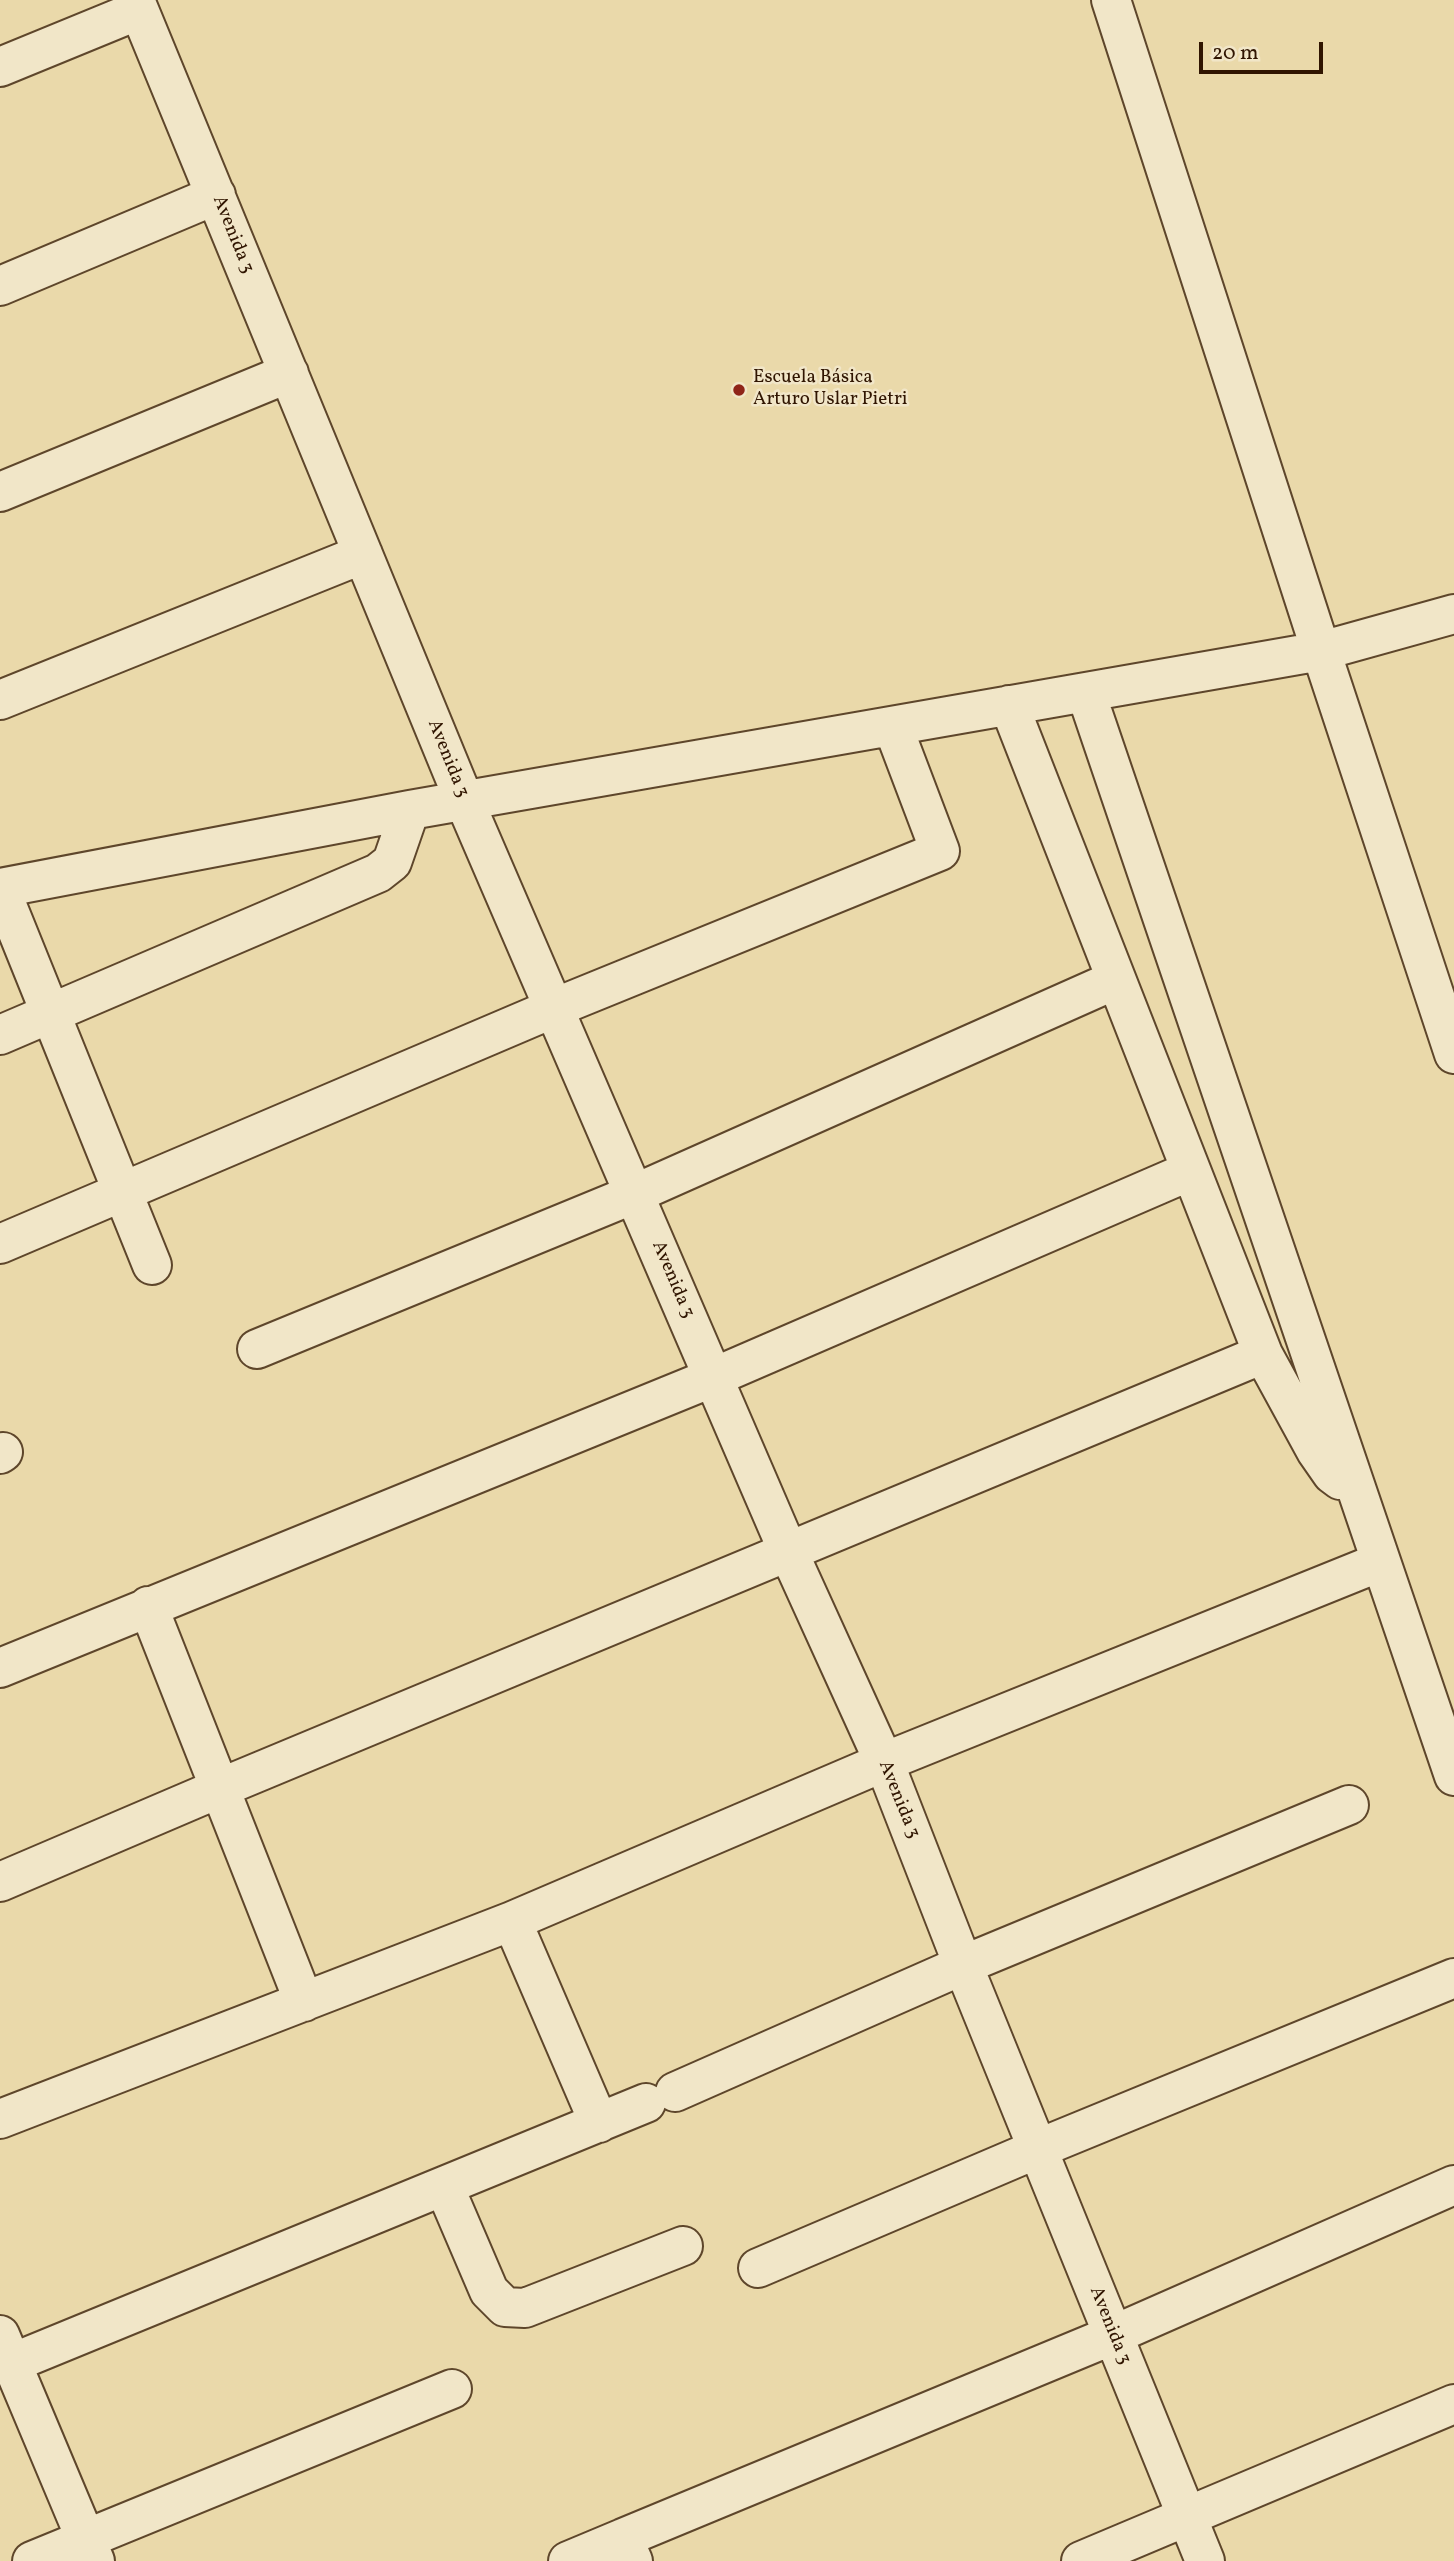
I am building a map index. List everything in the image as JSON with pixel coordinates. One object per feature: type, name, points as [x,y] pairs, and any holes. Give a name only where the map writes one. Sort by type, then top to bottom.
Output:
[{"type":"street","points":[[1111,0],[1454,1054]]},
{"type":"street","points":[[0,67],[137,5]]},
{"type":"street","name":"Avenida 3","points":[[137,5],[464,800],[788,1551],[884,1762],[963,1965],[1205,2561]]},
{"type":"street","points":[[0,286],[216,195]]},
{"type":"street","points":[[0,492],[289,373]]},
{"type":"street","points":[[0,700],[363,554]]},
{"type":"street","points":[[152,1265],[0,888],[464,800],[1321,651],[1454,614]]},
{"type":"street","points":[[1086,693],[1454,1776]]},
{"type":"street","points":[[1009,705],[1263,1354],[1316,1451],[1332,1474],[1356,1492]]},
{"type":"street","points":[[0,1244],[123,1194],[554,1008],[940,851],[893,727]]},
{"type":"street","points":[[0,1035],[379,873],[392,862],[410,810]]},
{"type":"street","points":[[257,1349],[634,1194],[1115,980]]},
{"type":"street","points":[[0,1668],[714,1377],[1190,1171]]},
{"type":"street","points":[[0,1882],[1263,1354]]},
{"type":"street","points":[[0,2119],[512,1921],[884,1762],[1380,1562]]},
{"type":"street","points":[[148,1606],[304,2002]]},
{"type":"street","points":[[90,2550],[6,2349],[444,2186],[661,2097],[963,1965],[1349,1805]]},
{"type":"street","points":[[512,1921],[599,2123]]},
{"type":"street","points":[[758,2268],[1037,2149],[1454,1978]]},
{"type":"street","points":[[568,2561],[628,2549],[1454,2185]]},
{"type":"street","points":[[444,2186],[489,2291],[505,2307],[525,2308],[683,2246]]},
{"type":"street","points":[[32,2561],[90,2550],[452,2389]]},
{"type":"street","points":[[1081,2561],[1454,2404]]},
{"type":"place","name":"Escuela Básica Arturo Uslar Pietri","points":[[739,390]]}]
